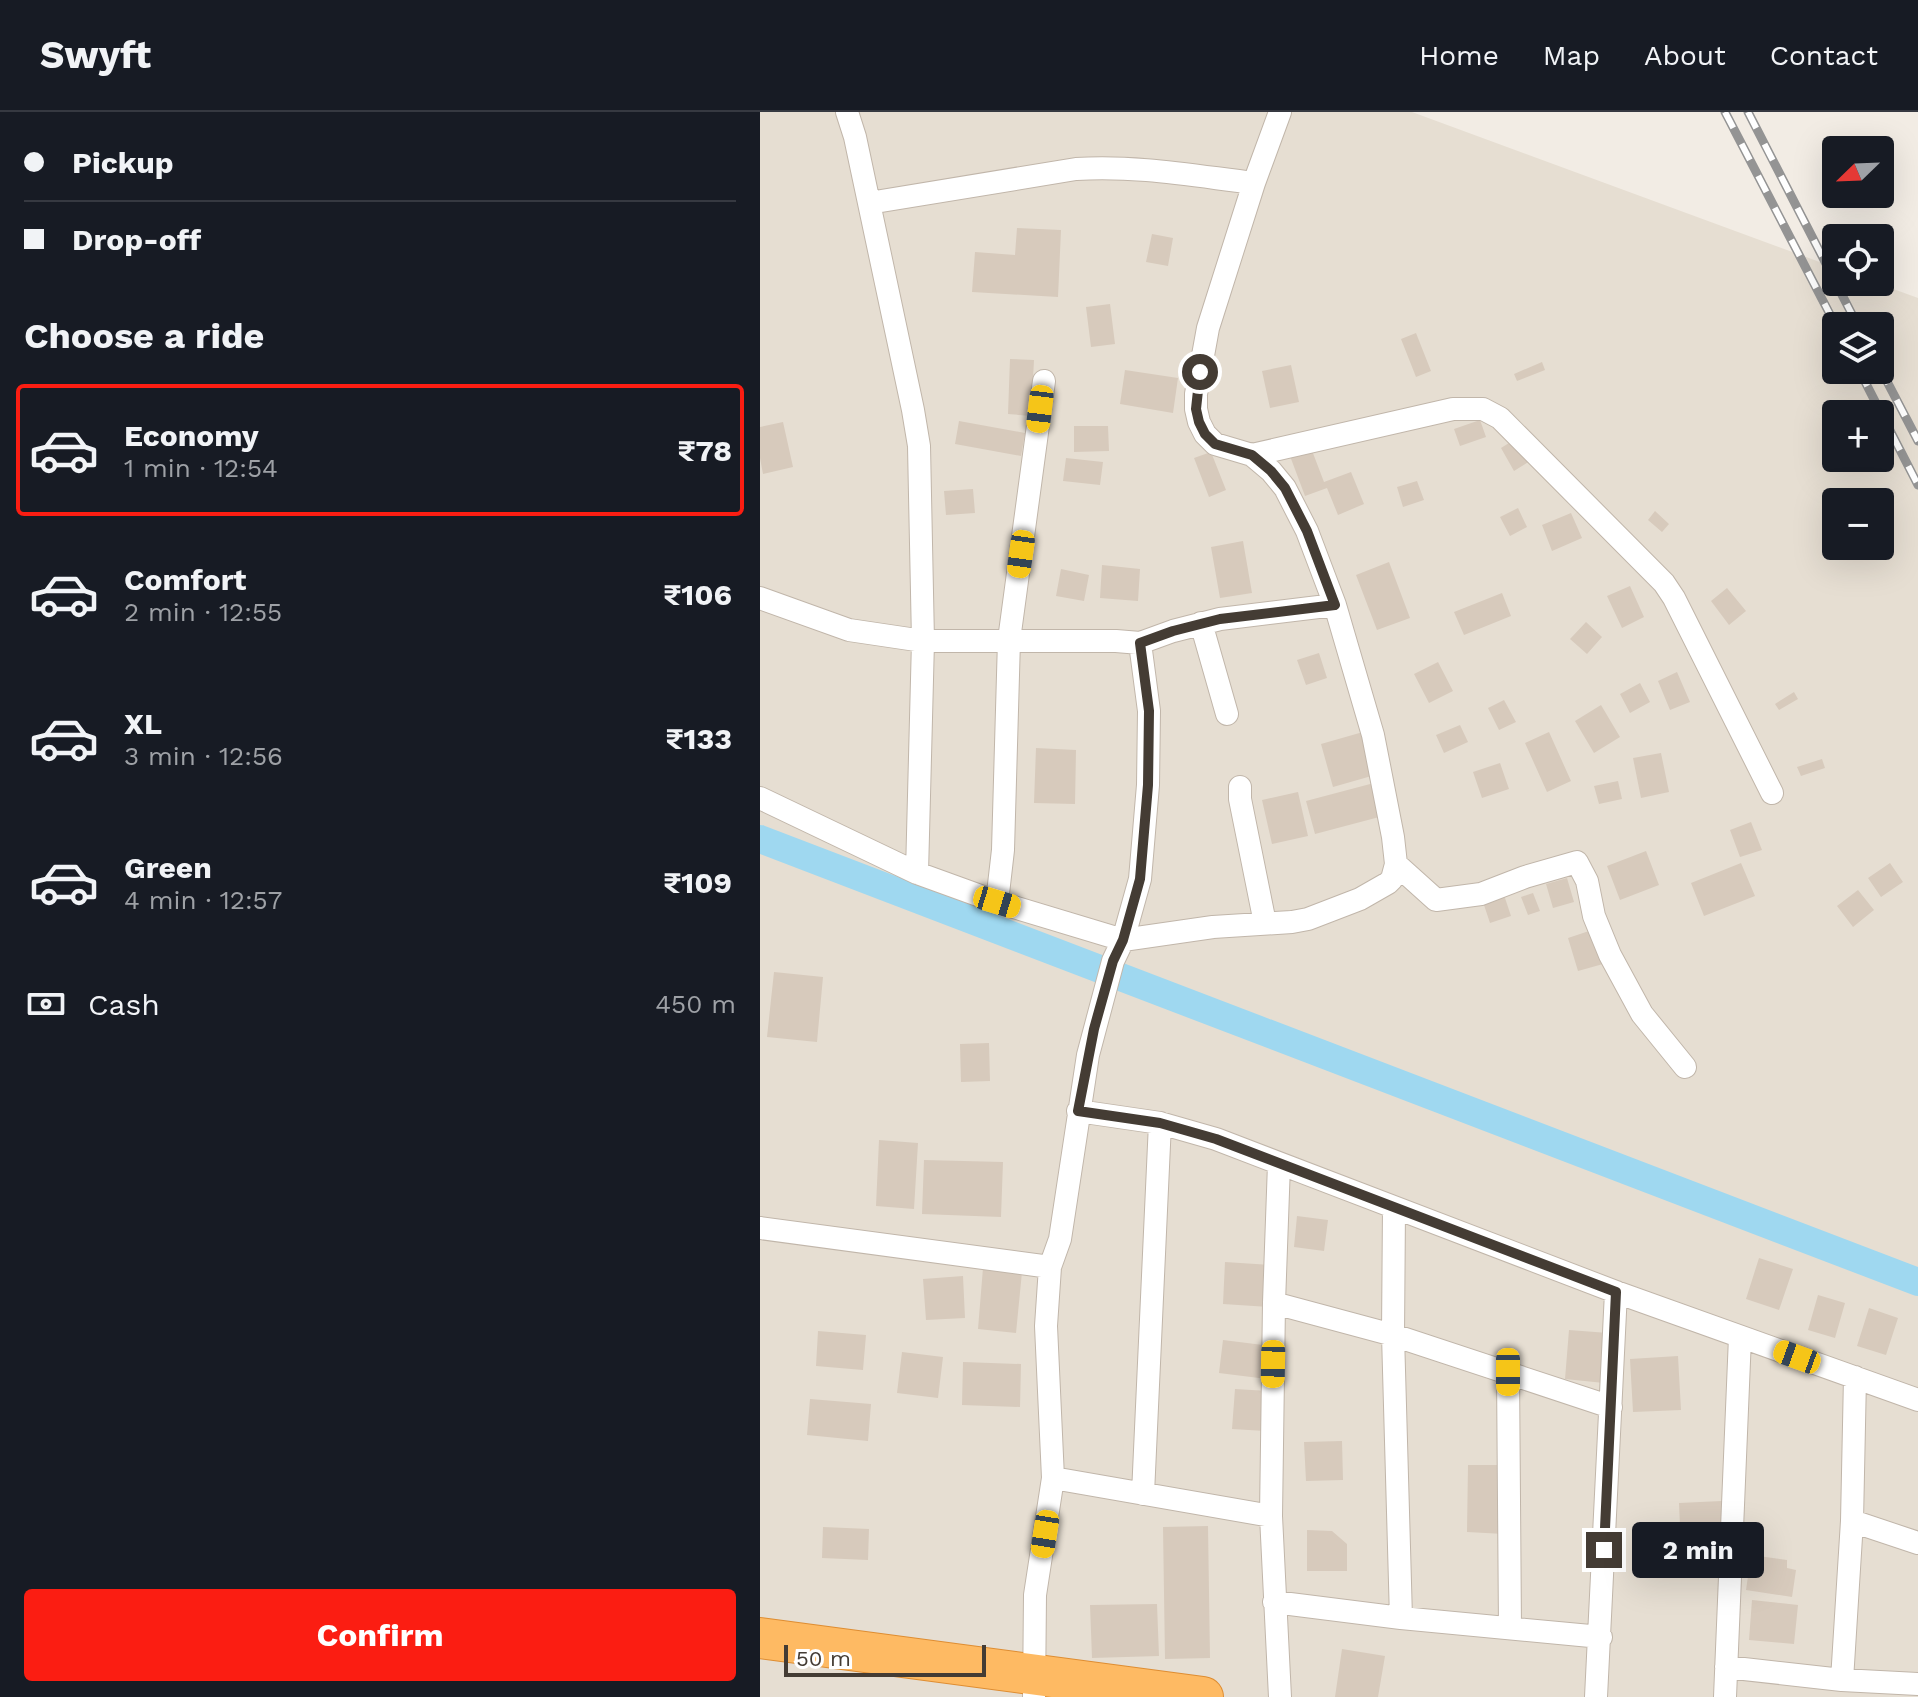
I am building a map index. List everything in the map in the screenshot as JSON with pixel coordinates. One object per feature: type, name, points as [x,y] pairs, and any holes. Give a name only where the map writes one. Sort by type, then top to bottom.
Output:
[{"type":"highway","points":[[760,1638],[1034,1685],[1203,1697]]},
{"type":"street","points":[[847,112],[855,137],[919,446],[923,641],[917,873]]},
{"type":"street","points":[[760,798],[917,873],[997,902],[1123,940],[1198,928],[1308,919],[1360,899],[1388,883],[1396,864],[1373,735],[1335,605],[1307,531],[1285,488],[1271,471],[1252,455],[1215,444],[1205,434],[1196,409],[1208,328],[1280,112]]},
{"type":"street","points":[[869,203],[1088,168],[1126,167],[1254,183]]},
{"type":"street","points":[[997,902],[1003,850],[1009,640],[1044,381]]},
{"type":"street","points":[[1252,455],[1453,409],[1483,409],[1500,418],[1664,583],[1772,793]]},
{"type":"street","points":[[760,598],[849,630],[923,641],[1140,643],[1201,623],[1335,605]]},
{"type":"street","points":[[1201,623],[1227,714]]},
{"type":"street","points":[[1034,1685],[1035,1595],[1053,1478],[1046,1326],[1050,1267],[1060,1239],[1078,1111],[1094,1029],[1140,879],[1148,785],[1149,711],[1140,643]]},
{"type":"street","points":[[1240,787],[1265,923]]},
{"type":"street","points":[[1396,864],[1436,900],[1481,894],[1577,862],[1587,881],[1594,916],[1610,955],[1642,1014],[1685,1067]]},
{"type":"street","points":[[1078,1111],[1160,1123],[1216,1139],[1616,1292],[1918,1400]]},
{"type":"street","points":[[1143,1494],[1160,1123]]},
{"type":"street","points":[[1279,1164],[1271,1516],[1280,1697]]},
{"type":"street","points":[[1394,1208],[1393,1335],[1401,1618]]},
{"type":"street","points":[[760,1228],[1050,1267]]},
{"type":"street","points":[[1596,1697],[1616,1292]]},
{"type":"street","points":[[1274,1303],[1393,1335],[1611,1407]]},
{"type":"street","points":[[1725,1697],[1740,1337]]},
{"type":"street","points":[[1508,1372],[1510,1628]]},
{"type":"street","points":[[1842,1680],[1852,1521],[1855,1377]]},
{"type":"street","points":[[1053,1478],[1271,1516]]},
{"type":"street","points":[[1852,1521],[1918,1543]]},
{"type":"street","points":[[1274,1602],[1601,1637]]},
{"type":"street","points":[[1726,1667],[1842,1680],[1918,1684]]},
{"type":"shaded area","points":[[760,112],[1412,112],[1822,263],[1822,296],[1894,296],[1894,289],[1918,298],[1918,1697],[760,1697]]},
{"type":"building","points":[[1017,228],[1061,230],[1058,297],[972,292],[975,252],[1015,255]]},
{"type":"building","points":[[1152,234],[1173,238],[1168,266],[1146,262]]},
{"type":"building","points":[[1110,304],[1115,344],[1091,347],[1086,307]]},
{"type":"building","points":[[1416,333],[1431,371],[1416,377],[1401,339]]},
{"type":"building","points":[[1010,359],[1034,360],[1031,416],[1008,414]]},
{"type":"building","points":[[1542,362],[1545,370],[1517,381],[1514,374]]},
{"type":"building","points":[[1291,365],[1299,402],[1270,408],[1262,371]]},
{"type":"building","points":[[1125,370],[1178,378],[1173,413],[1120,404]]},
{"type":"building","points":[[1480,420],[1486,437],[1460,446],[1454,429]]},
{"type":"building","points":[[959,421],[1025,433],[1021,456],[955,444]]},
{"type":"building","points":[[783,422],[793,467],[763,474],[760,427]]},
{"type":"building","points":[[1074,426],[1108,426],[1109,451],[1074,452]]},
{"type":"building","points":[[1517,438],[1530,461],[1514,471],[1501,448]]},
{"type":"building","points":[[1311,448],[1324,482],[1351,472],[1364,504],[1338,515],[1327,488],[1305,496],[1290,456]]},
{"type":"building","points":[[1211,452],[1226,490],[1209,497],[1194,458]]},
{"type":"building","points":[[1066,458],[1103,462],[1100,485],[1063,481]]},
{"type":"building","points":[[1417,481],[1424,500],[1403,507],[1397,487]]},
{"type":"building","points":[[973,489],[975,513],[946,515],[944,491]]},
{"type":"building","points":[[1518,508],[1527,527],[1510,536],[1500,517]]},
{"type":"building","points":[[1655,511],[1669,524],[1662,532],[1648,520]]},
{"type":"building","points":[[1571,513],[1582,538],[1552,551],[1542,525]]},
{"type":"building","points":[[1243,541],[1252,593],[1220,598],[1211,547]]},
{"type":"building","points":[[1389,562],[1410,618],[1377,630],[1356,575]]},
{"type":"building","points":[[1102,565],[1140,569],[1138,601],[1100,598]]},
{"type":"building","points":[[1061,569],[1089,575],[1084,601],[1056,596]]},
{"type":"building","points":[[1630,586],[1644,617],[1622,628],[1607,596]]},
{"type":"building","points":[[1727,588],[1746,611],[1729,625],[1711,601]]},
{"type":"building","points":[[1502,593],[1511,616],[1464,635],[1454,612]]},
{"type":"building","points":[[1586,622],[1602,637],[1587,654],[1570,639]]},
{"type":"building","points":[[1319,653],[1327,678],[1306,685],[1297,660]]},
{"type":"building","points":[[1438,662],[1453,691],[1429,703],[1414,674]]},
{"type":"building","points":[[1677,672],[1690,702],[1670,710],[1658,681]]},
{"type":"building","points":[[1640,683],[1650,702],[1630,713],[1620,694]]},
{"type":"building","points":[[1794,692],[1798,699],[1779,710],[1775,704]]},
{"type":"building","points":[[1504,700],[1516,722],[1499,730],[1488,708]]},
{"type":"building","points":[[1601,705],[1620,737],[1594,753],[1575,721]]},
{"type":"building","points":[[1460,725],[1468,742],[1444,753],[1436,735]]},
{"type":"building","points":[[1363,732],[1375,775],[1333,787],[1321,744]]},
{"type":"building","points":[[1549,732],[1571,781],[1547,792],[1525,743]]},
{"type":"building","points":[[1036,748],[1076,750],[1075,804],[1034,803]]},
{"type":"building","points":[[1661,753],[1669,792],[1641,798],[1633,758]]},
{"type":"building","points":[[1822,759],[1825,768],[1801,776],[1797,767]]},
{"type":"building","points":[[1500,763],[1509,789],[1482,798],[1473,772]]},
{"type":"building","points":[[1618,781],[1622,799],[1599,804],[1594,786]]},
{"type":"building","points":[[1374,783],[1383,816],[1315,834],[1306,801]]},
{"type":"building","points":[[1298,792],[1308,836],[1272,844],[1262,800]]},
{"type":"building","points":[[1751,822],[1762,850],[1740,857],[1730,830]]},
{"type":"building","points":[[1646,851],[1659,885],[1620,900],[1607,866]]},
{"type":"building","points":[[1741,863],[1755,896],[1704,916],[1691,883]]},
{"type":"building","points":[[1890,863],[1903,882],[1881,897],[1868,878]]},
{"type":"building","points":[[1567,878],[1574,902],[1553,908],[1546,884]]},
{"type":"building","points":[[1858,890],[1874,910],[1853,927],[1837,906]]},
{"type":"building","points":[[1533,893],[1540,911],[1528,915],[1521,897]]},
{"type":"building","points":[[1504,895],[1511,916],[1490,923],[1483,902]]},
{"type":"building","points":[[1592,930],[1603,964],[1578,971],[1568,938]]},
{"type":"building","points":[[774,972],[823,977],[817,1042],[767,1037]]},
{"type":"building","points":[[989,1043],[990,1081],[961,1082],[960,1044]]},
{"type":"building","points":[[879,1140],[918,1143],[914,1209],[876,1206]]},
{"type":"building","points":[[924,1160],[1003,1162],[1001,1217],[922,1214]]},
{"type":"building","points":[[1297,1216],[1328,1220],[1324,1251],[1294,1247]]},
{"type":"building","points":[[1759,1258],[1793,1269],[1779,1310],[1746,1299]]},
{"type":"building","points":[[1225,1262],[1271,1265],[1269,1307],[1223,1304]]},
{"type":"building","points":[[983,1268],[1022,1272],[1016,1333],[978,1329]]},
{"type":"building","points":[[963,1276],[965,1318],[926,1320],[923,1279]]},
{"type":"building","points":[[1818,1295],[1845,1303],[1835,1338],[1808,1330]]},
{"type":"building","points":[[1869,1308],[1898,1318],[1886,1355],[1857,1346]]},
{"type":"building","points":[[1569,1330],[1608,1333],[1604,1383],[1565,1379]]},
{"type":"building","points":[[818,1331],[866,1335],[863,1370],[816,1366]]},
{"type":"building","points":[[1223,1340],[1271,1346],[1267,1379],[1219,1373]]},
{"type":"building","points":[[902,1352],[943,1357],[938,1398],[897,1393]]},
{"type":"building","points":[[1678,1356],[1681,1410],[1633,1412],[1630,1359]]},
{"type":"building","points":[[963,1362],[1021,1364],[1020,1407],[962,1405]]},
{"type":"building","points":[[1235,1389],[1268,1391],[1266,1431],[1232,1429]]},
{"type":"building","points":[[810,1399],[871,1404],[868,1441],[807,1435]]},
{"type":"building","points":[[1342,1441],[1343,1480],[1306,1481],[1304,1442]]},
{"type":"building","points":[[1468,1465],[1505,1465],[1504,1534],[1467,1532]]},
{"type":"building","points":[[1722,1501],[1723,1546],[1691,1547],[1691,1526],[1680,1526],[1679,1503]]},
{"type":"building","points":[[1208,1526],[1210,1658],[1165,1659],[1163,1527]]},
{"type":"building","points":[[823,1527],[869,1529],[868,1560],[822,1558]]},
{"type":"building","points":[[1307,1530],[1332,1531],[1347,1544],[1347,1571],[1307,1571]]},
{"type":"building","points":[[1751,1555],[1787,1560],[1787,1568],[1796,1570],[1792,1597],[1746,1590]]},
{"type":"building","points":[[1752,1600],[1798,1605],[1794,1644],[1749,1640]]},
{"type":"building","points":[[1157,1604],[1159,1656],[1092,1658],[1090,1605]]},
{"type":"building","points":[[1342,1649],[1385,1656],[1378,1697],[1335,1697]]},
{"type":"waterway","points":[[760,839],[1918,1282]]},
{"type":"railway","points":[[1725,112],[1829,312]]},
{"type":"railway","points":[[1748,112],[1851,312]]},
{"type":"railway","points":[[1866,384],[1918,485]]},
{"type":"railway","points":[[1888,384],[1918,441]]},
{"type":"route","points":[[1200,372],[1196,409],[1205,434],[1215,444],[1252,455],[1285,488],[1307,531],[1335,605],[1220,619],[1140,643],[1149,711],[1148,785],[1140,879],[1094,1029],[1078,1111],[1160,1123],[1216,1139],[1616,1292],[1604,1550]]}]
